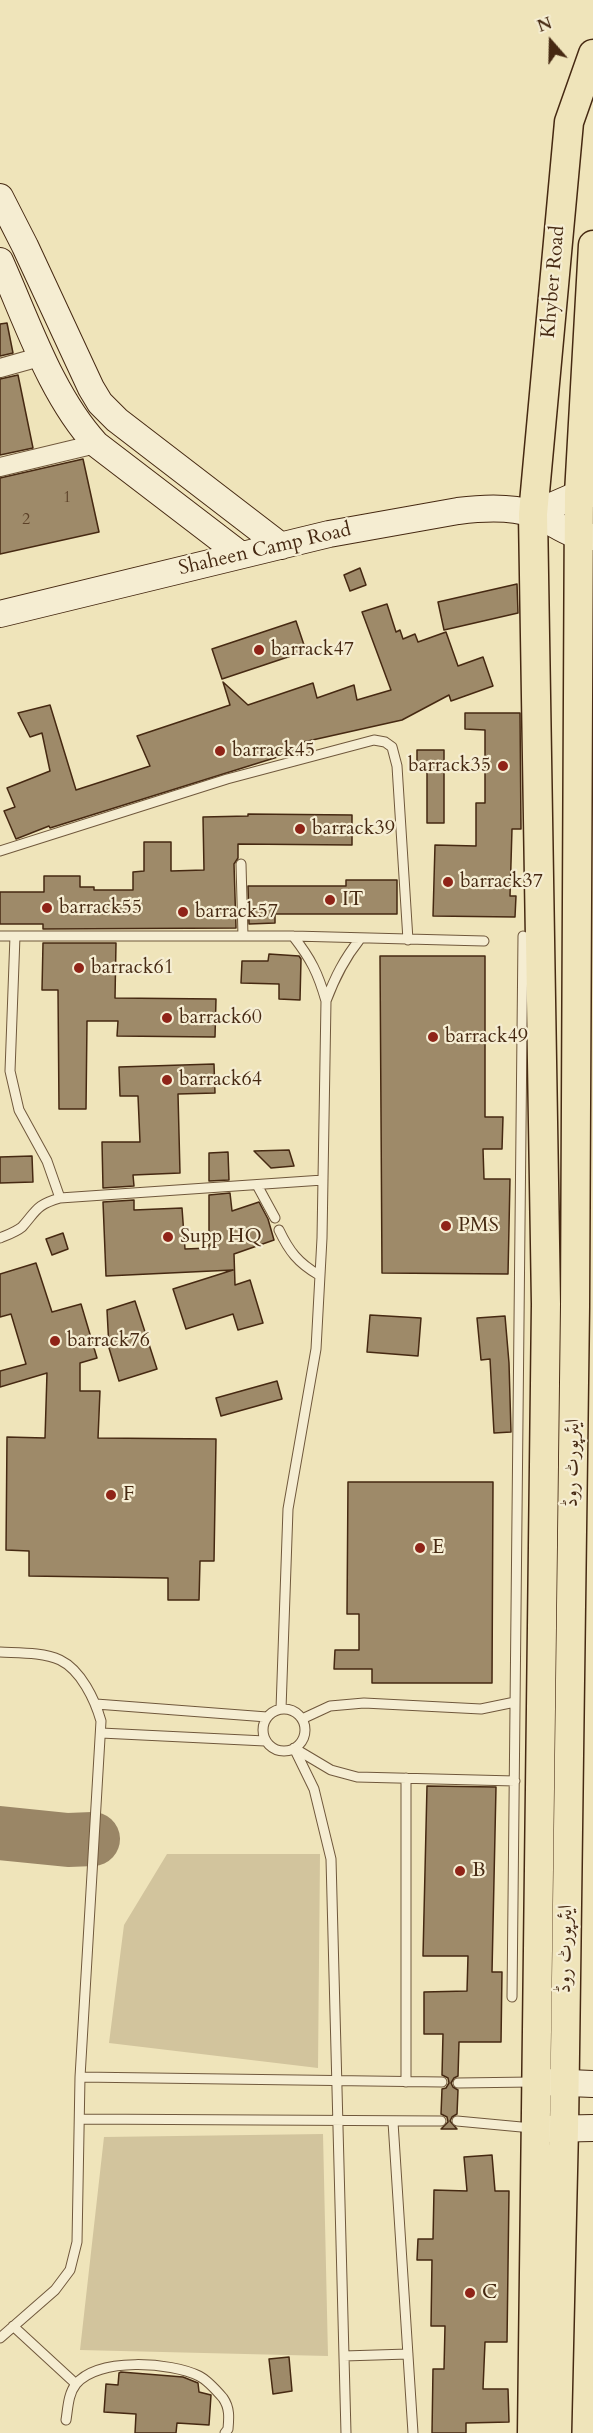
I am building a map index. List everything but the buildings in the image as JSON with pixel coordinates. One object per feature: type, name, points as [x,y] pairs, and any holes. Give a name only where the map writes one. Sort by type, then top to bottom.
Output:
[{"type":"main road","name":"Khyber Road","points":[[551,2082],[546,1304],[533,514],[569,122],[593,54]]},
{"type":"main road","name":"Khyber Road","points":[[586,494],[593,245]]},
{"type":"main road","name":"ایئرپورٹ روڈ","points":[[551,2082],[576,1295],[586,494]]},
{"type":"main road","points":[[551,2082],[557,2433]]},
{"type":"main road","points":[[532,2433],[551,2128]]},
{"type":"street","points":[[0,197],[100,403],[117,420],[281,546]]},
{"type":"street","points":[[0,261],[43,356],[79,426],[96,444],[241,555]]},
{"type":"street","points":[[0,368],[43,356]]},
{"type":"street","points":[[0,467],[96,444]]},
{"type":"street","points":[[533,514],[586,494]]},
{"type":"street","name":"Shaheen Camp Road","points":[[0,614],[329,534],[459,511],[500,509],[533,514]]},
{"type":"street","points":[[533,514],[586,537]]},
{"type":"street","points":[[551,2082],[593,2084]]},
{"type":"street","points":[[551,2128],[593,2128]]},
{"type":"lane","points":[[0,851],[227,779],[374,740],[385,742],[392,747],[397,766],[408,940]]},
{"type":"lane","points":[[241,864],[243,936]]},
{"type":"lane","points":[[0,936],[293,936],[484,941]]},
{"type":"lane","points":[[15,936],[10,1071],[19,1110],[47,1161],[60,1198]]},
{"type":"lane","points":[[280,1709],[288,1509],[316,1349],[323,1180],[326,1001],[310,957],[293,936]]},
{"type":"lane","points":[[512,1997],[523,936]]},
{"type":"lane","points":[[326,1001],[336,973],[345,957],[360,939]]},
{"type":"lane","points":[[0,1238],[20,1228],[31,1213],[44,1203],[60,1198],[323,1180]]},
{"type":"lane","points":[[257,1185],[274,1218]]},
{"type":"lane","points":[[279,1230],[293,1256],[303,1266],[319,1275]]},
{"type":"lane","points":[[0,1652],[35,1654],[60,1660],[77,1675],[96,1704],[101,1720],[80,2077],[77,2242],[70,2270],[55,2290],[0,2337]]},
{"type":"lane","points":[[302,1719],[330,1706],[364,1703],[481,1708],[515,1702]]},
{"type":"lane","points":[[96,1704],[267,1717],[280,1709],[296,1713],[302,1719],[304,1735],[294,1748]]},
{"type":"lane","points":[[265,1741],[262,1733],[267,1717]]},
{"type":"lane","points":[[101,1733],[265,1741],[278,1750],[294,1748],[331,1770],[357,1776],[515,1780]]},
{"type":"lane","points":[[294,1748],[314,1789],[331,1859],[346,2433]]},
{"type":"lane","points":[[406,1778],[406,2082]]},
{"type":"lane","points":[[80,2077],[442,2082]]},
{"type":"lane","points":[[458,2082],[551,2082]]},
{"type":"lane","points":[[80,2119],[441,2121]]},
{"type":"lane","points":[[457,2121],[551,2128]]},
{"type":"lane","points":[[393,2122],[413,2433]]},
{"type":"lane","points":[[13,2326],[76,2384]]},
{"type":"lane","points":[[344,2356],[408,2354]]},
{"type":"lane","points":[[66,2420],[69,2397],[76,2384],[104,2366],[125,2364],[183,2370],[201,2377],[224,2399],[229,2410],[228,2429],[225,2433]]},
{"type":"shaded area","points":[[167,1854],[320,1854],[318,2068],[109,2043],[124,1925]]},
{"type":"shaded area","points":[[323,2134],[328,2356],[80,2350],[104,2137]]},
{"type":"taxiway","points":[[0,1833],[68,1840],[93,1839]]},
{"type":"place","name":"barrack47","points":[[259,650]]},
{"type":"place","name":"barrack45","points":[[220,751]]},
{"type":"place","name":"barrack35","points":[[503,766]]},
{"type":"place","name":"barrack39","points":[[300,829]]},
{"type":"place","name":"barrack37","points":[[448,882]]},
{"type":"place","name":"IT","points":[[330,900]]},
{"type":"place","name":"barrack55","points":[[47,908]]},
{"type":"place","name":"barrack57","points":[[183,912]]},
{"type":"place","name":"barrack61","points":[[79,968]]},
{"type":"place","name":"barrack60","points":[[167,1018]]},
{"type":"place","name":"barrack49","points":[[433,1037]]},
{"type":"place","name":"barrack64","points":[[167,1080]]},
{"type":"place","name":"PMS","points":[[446,1226]]},
{"type":"place","name":"Supp HQ","points":[[168,1237]]},
{"type":"place","name":"barrack76","points":[[55,1341]]},
{"type":"place","name":"F","points":[[111,1495]]},
{"type":"place","name":"E","points":[[420,1548]]},
{"type":"place","name":"B","points":[[460,1871]]},
{"type":"place","name":"C","points":[[470,2293]]}]
